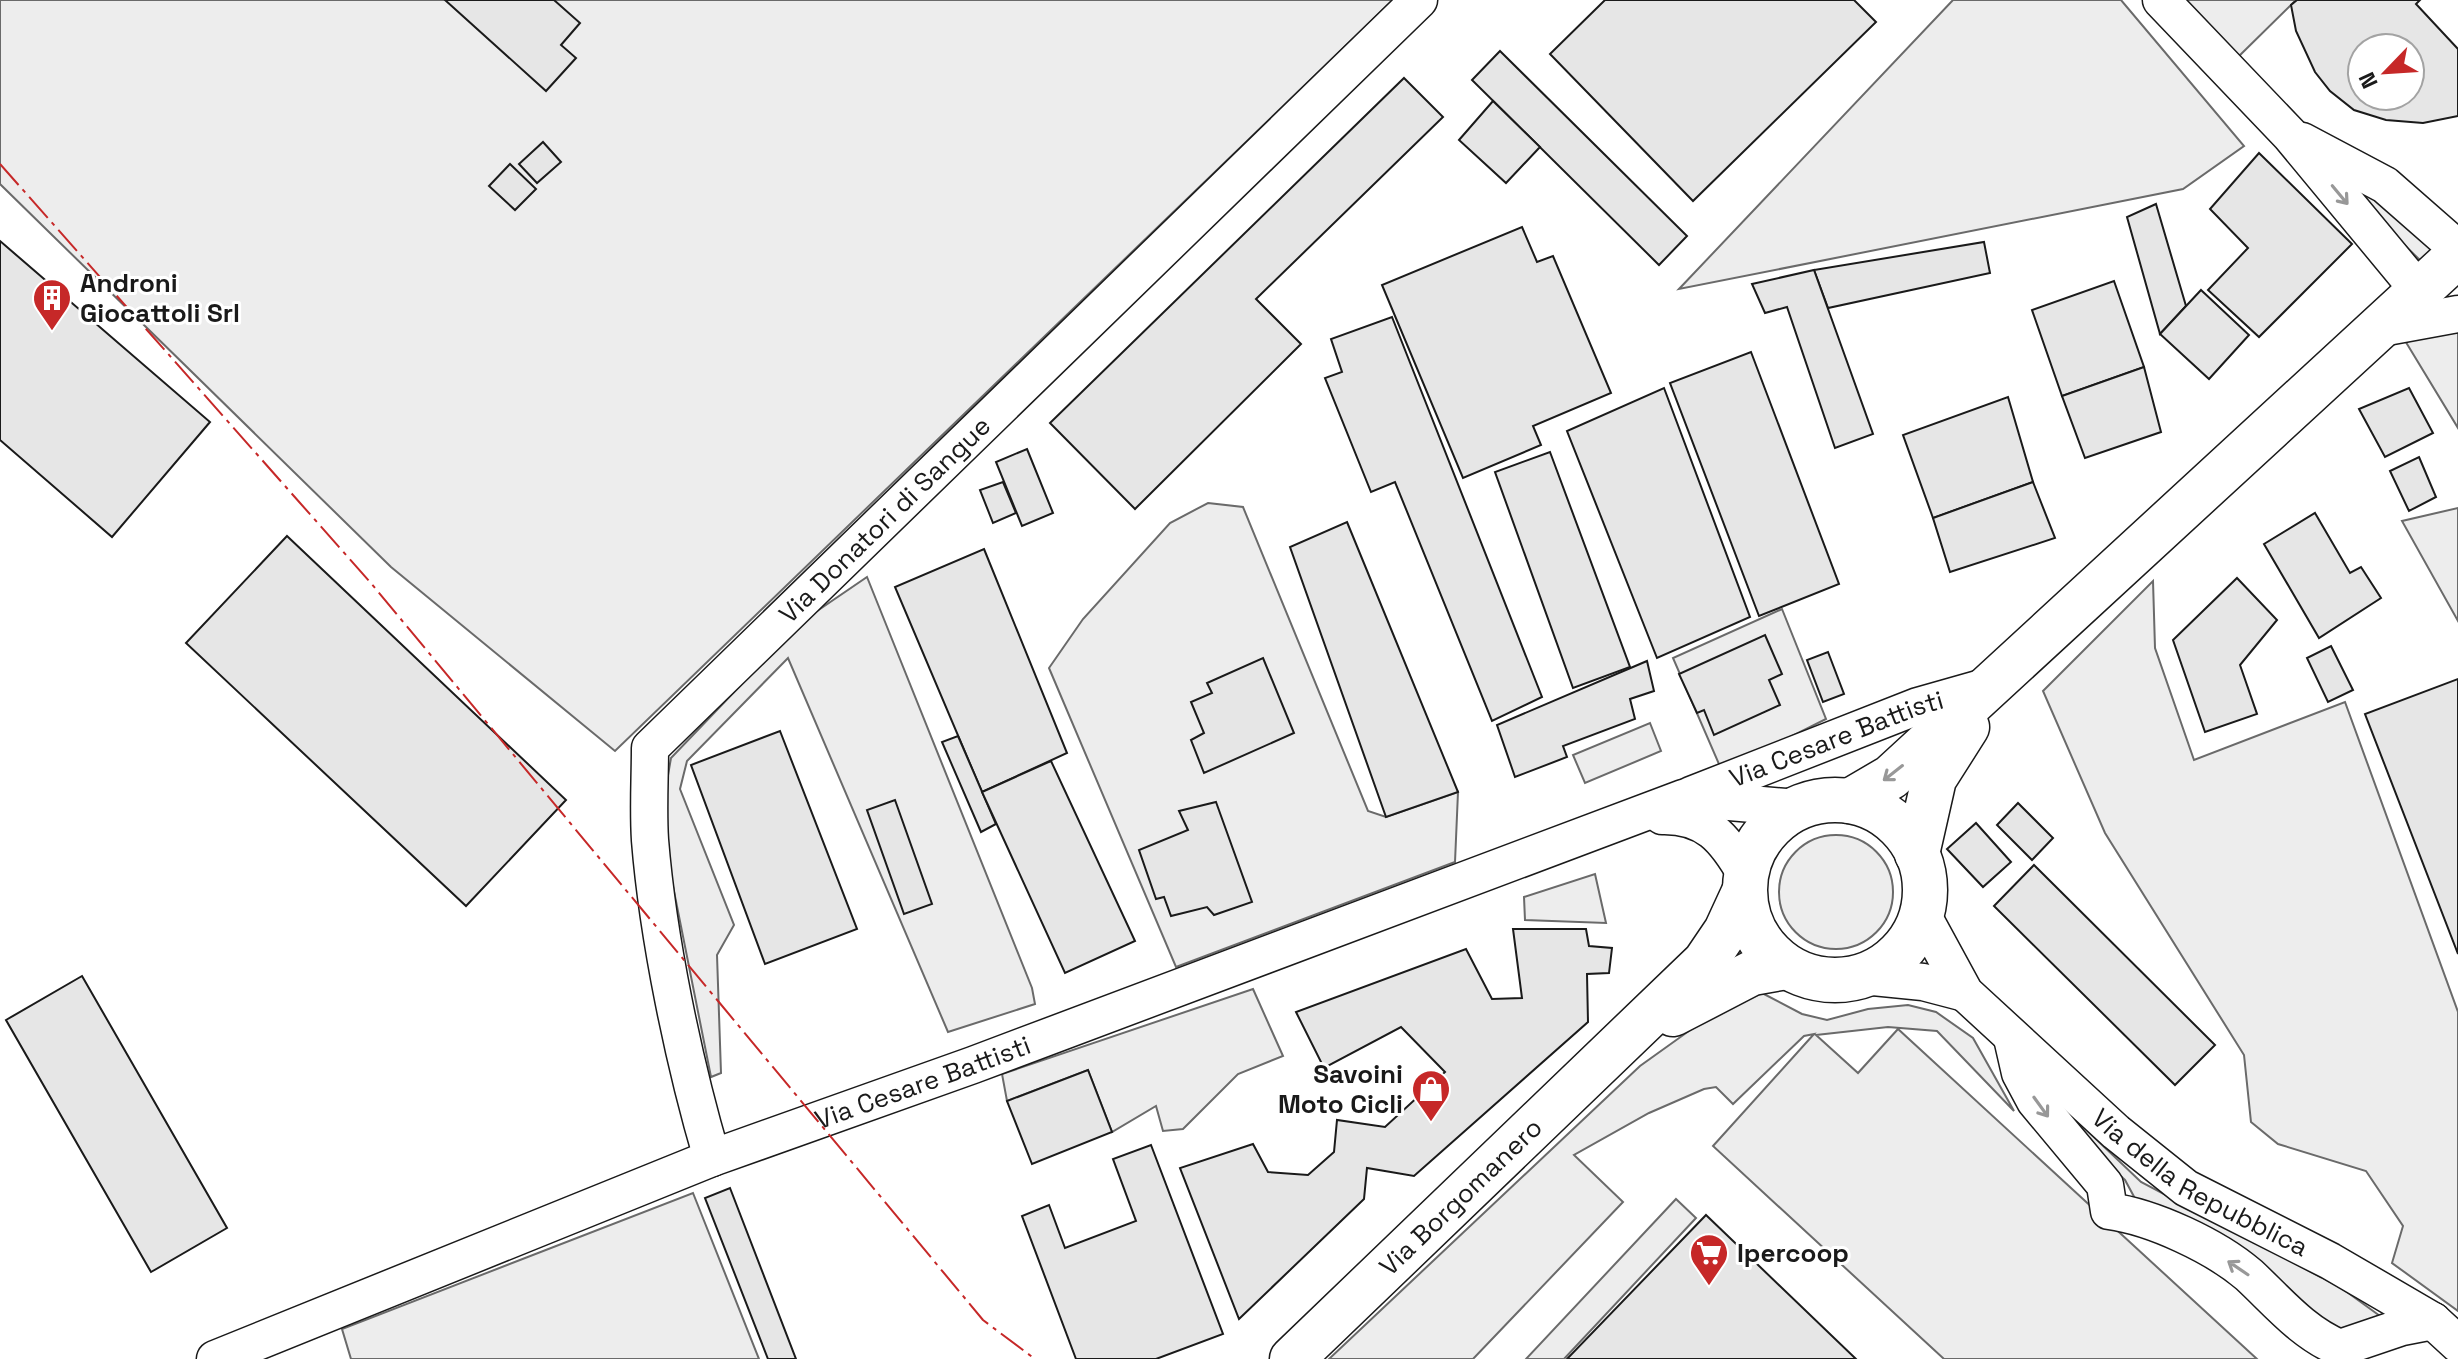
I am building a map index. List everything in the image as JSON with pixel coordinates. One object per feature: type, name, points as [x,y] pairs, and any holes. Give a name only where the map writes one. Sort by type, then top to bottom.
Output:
[{"type":"main road","points":[[1850,801],[1891,777],[2458,255]]},
{"type":"main road","points":[[1917,854],[1934,779],[1993,684]]},
{"type":"main road","points":[[1824,801],[1850,801],[1891,820],[1917,854],[1924,880],[1922,914],[1916,931],[1899,954],[1863,976],[1845,981],[1819,980],[1786,967],[1760,942],[1749,919],[1745,883],[1764,834],[1797,808],[1824,801]]},
{"type":"main road","name":"Via Borgomanero","points":[[1292,1359],[1534,1125],[1632,1036],[1705,962],[1726,931],[1745,883]]},
{"type":"main road","name":"Via Borgomanero","points":[[1632,1036],[1752,973],[1786,967]]},
{"type":"street","name":"Via Donatori di Sangue","points":[[712,1158],[694,1089],[666,944],[650,839],[650,748],[1419,0]]},
{"type":"street","points":[[2161,0],[2290,135],[2420,292]]},
{"type":"street","points":[[2290,135],[2385,185],[2458,249]]},
{"type":"street","points":[[2381,328],[2458,314]]},
{"type":"street","name":"Via Cesare Battisti","points":[[215,1359],[712,1158],[987,1060],[1636,816],[1918,706],[1993,684]]},
{"type":"street","name":"Via Cesare Battisti","points":[[1683,798],[1797,808]]},
{"type":"street","name":"Via Cesare Battisti","points":[[1636,816],[1677,815],[1698,819],[1728,842],[1745,883]]},
{"type":"street","name":"Via della Repubblica","points":[[1922,914],[1965,993],[2116,1132],[2186,1188],[2330,1261],[2431,1331]]},
{"type":"street","name":"Via della Repubblica","points":[[1863,976],[1923,982],[1965,993]]},
{"type":"street","points":[[2011,1036],[2020,1073],[2035,1101],[2105,1185],[2109,1211],[2137,1215],[2213,1251],[2245,1272],[2316,1339],[2340,1348],[2431,1331]]},
{"type":"street","points":[[2362,1359],[2431,1331]]},
{"type":"shaded area","points":[[0,0],[1393,0],[615,751],[391,567],[0,184]]},
{"type":"shaded area","points":[[1953,0],[2121,0],[2244,146],[2183,189],[1679,289]]},
{"type":"shaded area","points":[[2177,0],[2296,0],[2235,60]]},
{"type":"shaded area","points":[[2357,190],[2376,195],[2437,254],[2424,264],[2393,234]]},
{"type":"shaded area","points":[[2458,328],[2458,428],[2404,339]]},
{"type":"shaded area","points":[[1208,503],[1243,507],[1368,811],[1386,817],[1458,792],[1455,862],[1176,967],[1049,668],[1083,619],[1170,523]]},
{"type":"shaded area","points":[[2458,508],[2458,621],[2402,521]]},
{"type":"shaded area","points":[[867,577],[1032,988],[1035,1004],[948,1032],[788,658],[687,761],[680,789],[734,925],[717,955],[721,1073],[711,1077],[660,821],[671,758],[782,642],[779,637]]},
{"type":"shaded area","points":[[2153,581],[2155,648],[2194,760],[2345,702],[2458,1012],[2458,1311],[2392,1263],[2403,1226],[2366,1171],[2278,1144],[2251,1122],[2244,1055],[2105,833],[2043,691]]},
{"type":"shaded area","points":[[1782,609],[1826,719],[1722,771],[1673,658]]},
{"type":"shaded area","points":[[1650,723],[1661,751],[1585,783],[1573,755]]},
{"type":"shaded area","points":[[1836,835],[1858,840],[1876,852],[1888,870],[1893,892],[1888,914],[1876,932],[1858,944],[1836,949],[1814,944],[1796,932],[1784,914],[1779,892],[1784,870],[1796,852],[1814,840]]},
{"type":"shaded area","points":[[1595,874],[1606,923],[1525,920],[1524,897]]},
{"type":"shaded area","points":[[1253,989],[1283,1056],[1238,1074],[1183,1129],[1163,1131],[1156,1106],[1112,1132],[1088,1070],[1007,1101],[1002,1074]]},
{"type":"shaded area","points":[[1762,993],[1802,1014],[1827,1020],[1868,1009],[1908,1005],[1936,1012],[1973,1038],[2014,1111],[1937,1031],[1888,1027],[1816,1035],[1858,1073],[1898,1029],[2257,1359],[1944,1359],[1713,1146],[1814,1034],[1804,1036],[1733,1104],[1716,1087],[1704,1089],[1649,1113],[1574,1155],[1623,1202],[1473,1359],[1329,1359],[1640,1066],[1707,1018]]},
{"type":"shaded area","points":[[2077,1121],[2141,1182],[2340,1287],[2380,1316],[2329,1338],[2138,1204],[2125,1180],[2070,1131]]},
{"type":"shaded area","points":[[693,1193],[759,1359],[351,1359],[342,1329]]},
{"type":"shaded area","points":[[1676,1199],[1696,1218],[1564,1359],[1526,1359]]},
{"type":"building","points":[[445,0],[554,0],[580,23],[561,45],[576,58],[546,91]]},
{"type":"building","points":[[1605,0],[1854,0],[1876,22],[1693,201],[1550,54]]},
{"type":"building","points":[[2297,0],[2420,0],[2416,4],[2458,49],[2458,116],[2423,123],[2386,120],[2360,112],[2426,112],[2426,32],[2346,32],[2346,104],[2330,91],[2315,72],[2296,31],[2291,5]]},
{"type":"building","points":[[1500,51],[1687,236],[1659,265],[1472,80]]},
{"type":"building","points":[[1404,78],[1443,117],[1256,299],[1301,344],[1135,509],[1050,423]]},
{"type":"building","points":[[1493,101],[1540,147],[1506,183],[1459,140]]},
{"type":"building","points":[[543,142],[561,162],[537,183],[519,164]]},
{"type":"building","points":[[2259,153],[2352,244],[2259,337],[2208,290],[2248,248],[2210,209]]},
{"type":"building","points":[[510,164],[536,189],[515,210],[489,186]]},
{"type":"building","points":[[2156,204],[2186,306],[2160,334],[2127,217]]},
{"type":"building","points":[[1522,227],[1537,262],[1553,256],[1611,393],[1533,426],[1541,445],[1463,478],[1382,285]]},
{"type":"building","name":"Androni Giocattoli Srl","points":[[0,241],[210,422],[112,537],[0,440]]},
{"type":"building","points":[[1984,242],[1990,273],[1828,308],[1814,270]]},
{"type":"building","points":[[1814,270],[1873,434],[1835,448],[1787,307],[1765,313],[1752,284]]},
{"type":"building","points":[[2114,281],[2144,367],[2062,396],[2032,310]]},
{"type":"building","points":[[2201,290],[2249,335],[2209,379],[2160,334]]},
{"type":"building","points":[[1392,317],[1542,697],[1492,721],[1395,482],[1371,492],[1325,378],[1342,372],[1331,339]]},
{"type":"building","points":[[1751,352],[1839,584],[1759,616],[1670,383]]},
{"type":"building","points":[[2144,367],[2161,432],[2085,458],[2062,396]]},
{"type":"building","points":[[1664,388],[1750,617],[1657,658],[1567,431]]},
{"type":"building","points":[[2409,388],[2433,433],[2385,457],[2359,409]]},
{"type":"building","points":[[2008,397],[2033,482],[1933,518],[1903,435]]},
{"type":"building","points":[[1027,449],[1053,513],[1022,526],[996,462]]},
{"type":"building","points":[[1550,452],[1630,667],[1573,688],[1495,472]]},
{"type":"building","points":[[2419,457],[2436,497],[2409,511],[2390,471]]},
{"type":"building","points":[[1003,482],[1016,513],[993,523],[980,490]]},
{"type":"building","points":[[2033,482],[2055,538],[1950,572],[1933,518]]},
{"type":"building","points":[[2315,513],[2350,573],[2361,567],[2381,598],[2319,638],[2264,544]]},
{"type":"building","points":[[1347,522],[1458,792],[1386,817],[1290,547]]},
{"type":"building","points":[[287,536],[566,800],[466,906],[186,643]]},
{"type":"building","points":[[984,549],[1067,753],[982,792],[895,587]]},
{"type":"building","points":[[2237,578],[2277,620],[2240,665],[2257,714],[2205,732],[2173,640]]},
{"type":"building","points":[[1765,635],[1782,674],[1769,680],[1780,705],[1714,735],[1704,710],[1697,713],[1679,674]]},
{"type":"building","points":[[2331,646],[2353,690],[2328,702],[2307,658]]},
{"type":"building","points":[[1828,652],[1844,694],[1823,702],[1807,660]]},
{"type":"building","points":[[1263,658],[1294,733],[1204,773],[1191,740],[1204,733],[1191,702],[1212,693],[1207,683]]},
{"type":"building","points":[[1647,661],[1654,691],[1630,699],[1635,719],[1563,746],[1567,757],[1515,777],[1497,725]]},
{"type":"building","points":[[2458,679],[2458,954],[2365,714]]},
{"type":"building","points":[[780,731],[857,929],[765,964],[691,765]]},
{"type":"building","points":[[958,736],[996,824],[981,832],[942,742]]},
{"type":"building","points":[[1051,761],[1135,941],[1065,973],[982,792]]},
{"type":"building","points":[[895,800],[932,904],[904,914],[867,810]]},
{"type":"building","points":[[1216,802],[1252,902],[1214,915],[1207,907],[1171,916],[1164,897],[1156,899],[1139,850],[1188,830],[1179,811]]},
{"type":"building","points":[[2018,803],[2053,838],[2032,860],[1997,825]]},
{"type":"building","points":[[1976,823],[2011,862],[1983,887],[1947,849]]},
{"type":"building","points":[[2034,865],[2215,1045],[2175,1085],[1994,906]]},
{"type":"building","name":"Savoini Moto Cicli","points":[[1513,929],[1586,929],[1589,946],[1612,948],[1609,973],[1587,974],[1588,1022],[1414,1176],[1367,1168],[1364,1199],[1239,1319],[1180,1168],[1253,1144],[1268,1172],[1308,1175],[1334,1152],[1337,1120],[1385,1127],[1445,1072],[1401,1027],[1324,1068],[1296,1012],[1466,949],[1492,999],[1522,998]]},
{"type":"building","points":[[82,976],[227,1228],[151,1272],[6,1020]]},
{"type":"building","points":[[1088,1070],[1112,1132],[1032,1164],[1007,1101]]},
{"type":"building","points":[[1151,1145],[1223,1334],[1156,1359],[1076,1359],[1022,1216],[1049,1205],[1065,1248],[1136,1221],[1113,1159]]},
{"type":"building","points":[[730,1188],[796,1359],[768,1359],[705,1198]]},
{"type":"building","name":"Ipercoop","points":[[1706,1215],[1856,1359],[1567,1359]]},
{"type":"power","points":[[0,164],[370,582],[983,1320],[1035,1359]]},
{"type":"place","name":"Androni Giocattoli Srl","points":[[52,332]]},
{"type":"place","name":"Savoini Moto Cicli","points":[[1431,1123]]},
{"type":"place","name":"Ipercoop","points":[[1709,1287]]}]
